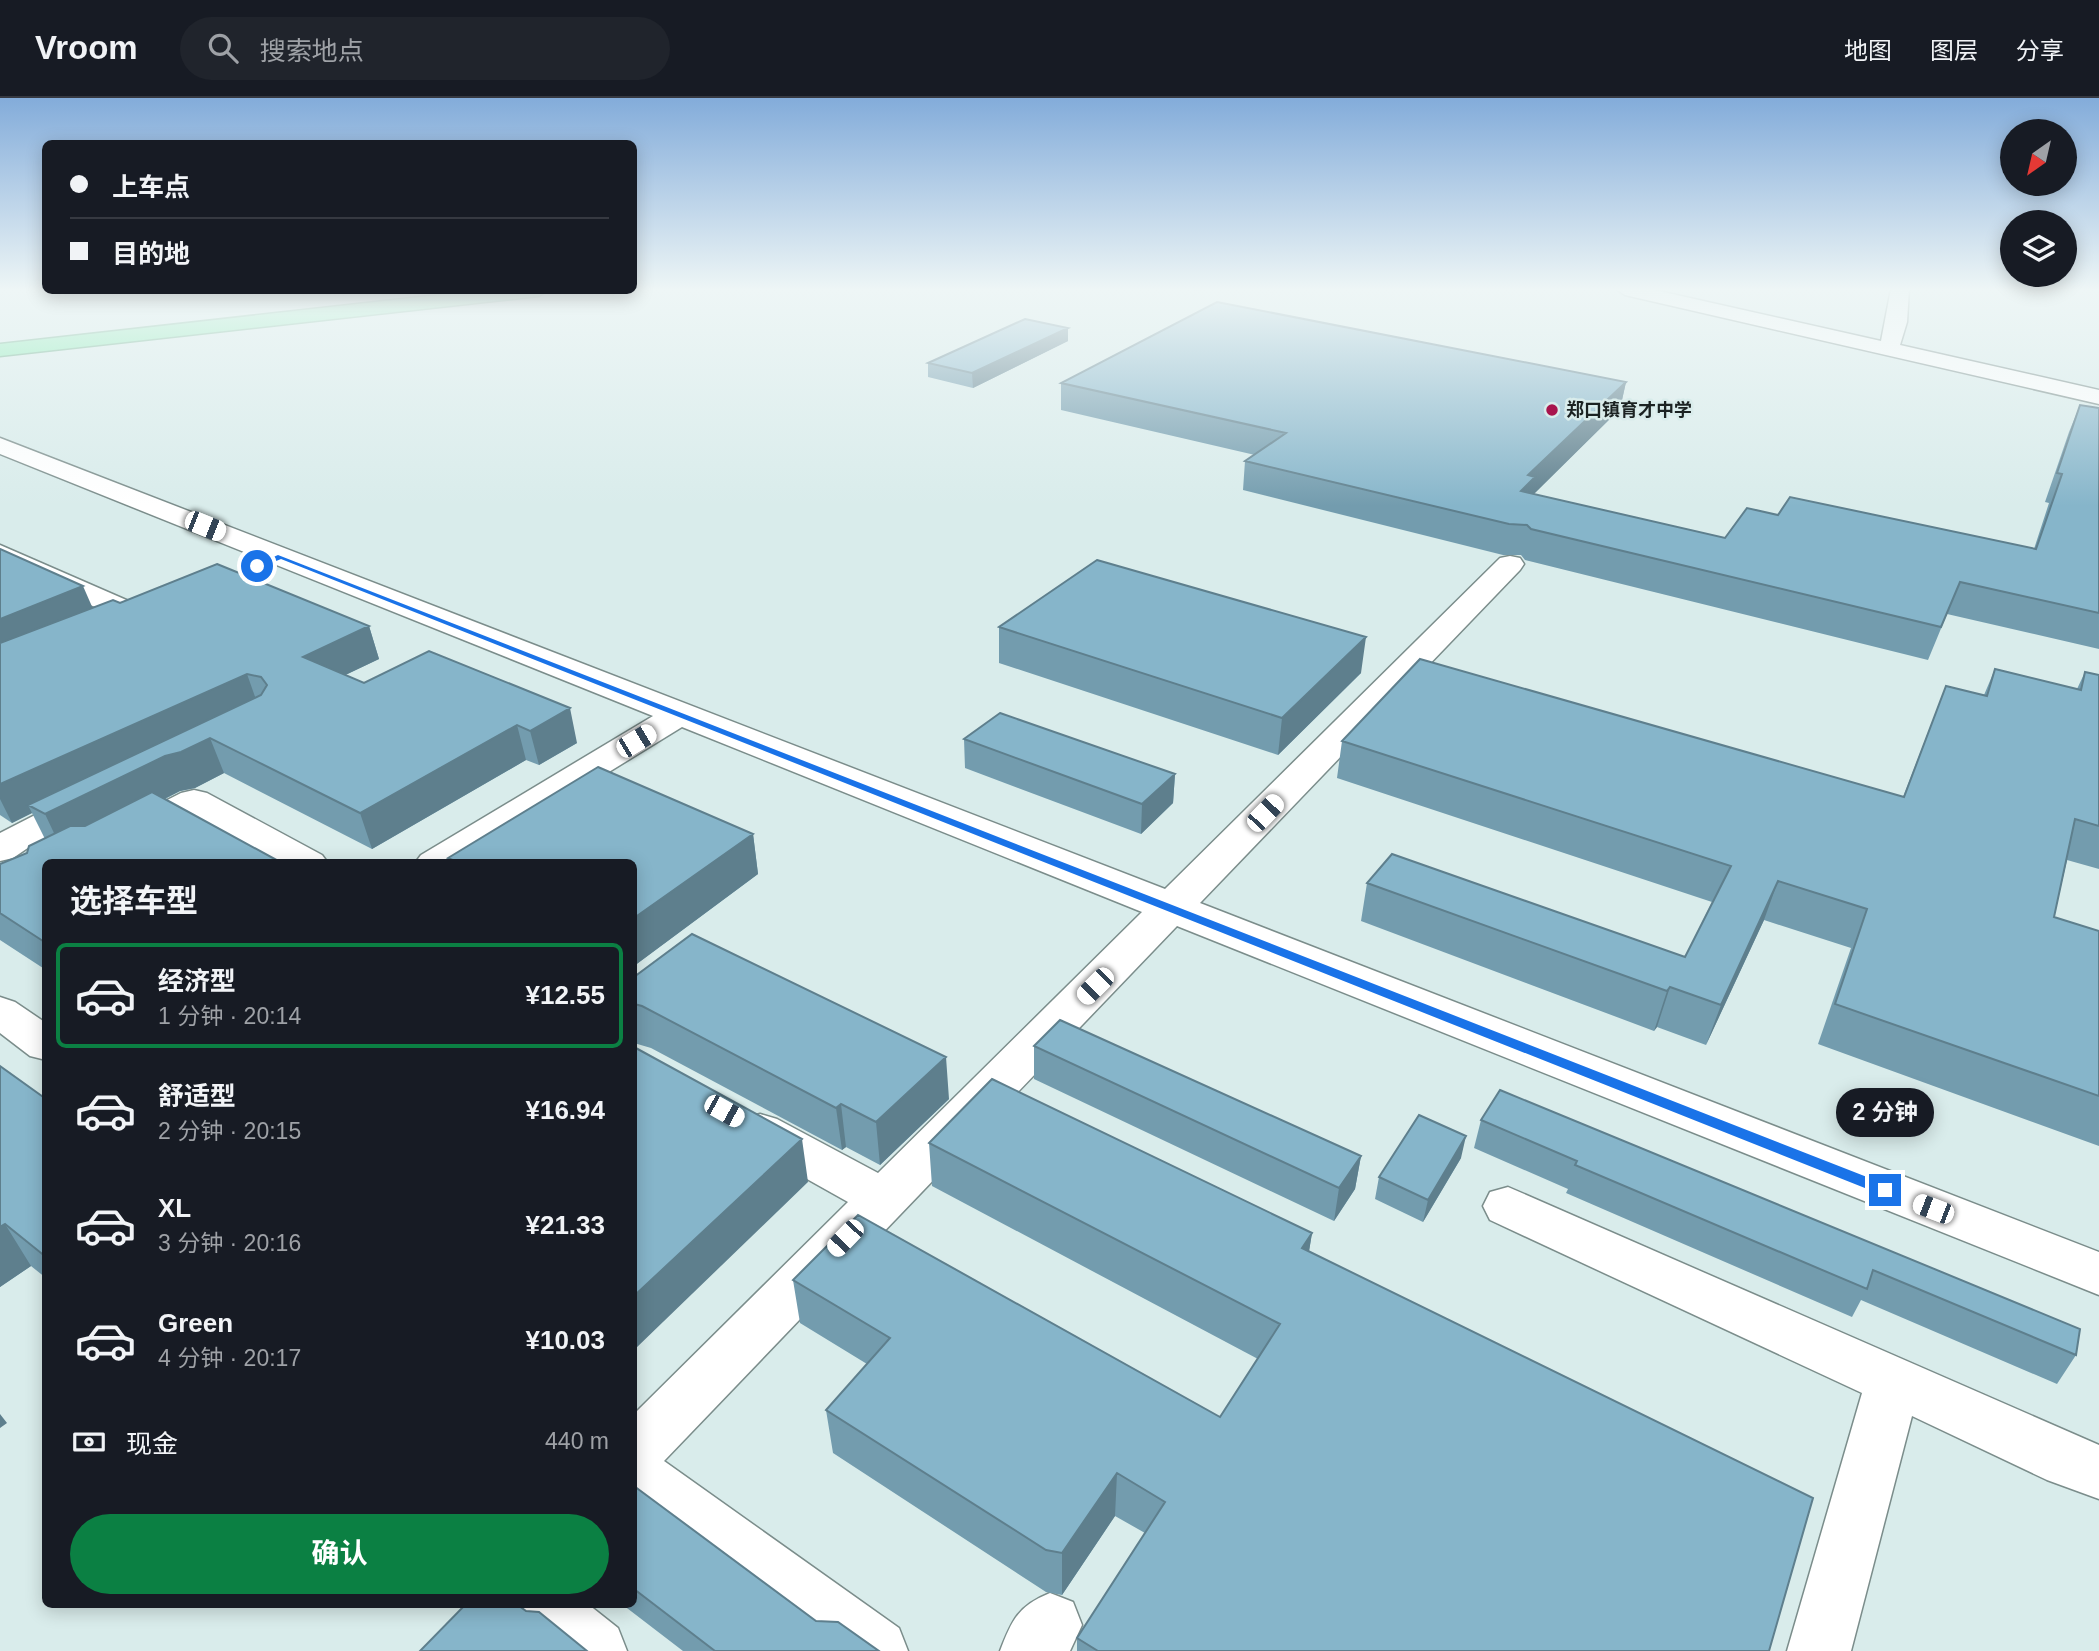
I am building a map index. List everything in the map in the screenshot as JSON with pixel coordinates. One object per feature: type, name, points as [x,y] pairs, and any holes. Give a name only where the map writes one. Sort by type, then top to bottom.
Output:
[{"type":"street","points":[[1944,361],[2099,397]]},
{"type":"street","points":[[0,446],[2099,1274]]},
{"type":"street","points":[[0,553],[148,610],[99,630]]},
{"type":"street","points":[[245,571],[281,556]]},
{"type":"street","points":[[637,1449],[1510,564]]},
{"type":"street","points":[[441,859],[680,714]]},
{"type":"street","points":[[0,850],[22,835],[122,787]]},
{"type":"street","points":[[80,859],[194,801],[302,859]]},
{"type":"street","points":[[0,1013],[42,1042]]},
{"type":"street","points":[[729,1113],[884,1199]]},
{"type":"street","points":[[1508,1206],[2068,1461],[2099,1472]]},
{"type":"street","points":[[1819,1651],[1893,1382]]},
{"type":"street","points":[[637,1476],[876,1651]]},
{"type":"street","points":[[543,1608],[595,1651]]},
{"type":"building","points":[[931,361],[997,361],[972,373],[928,363]]},
{"type":"building","points":[[1102,361],[1521,361],[1626,382],[1528,475],[1535,477],[1521,491],[1725,538],[1747,508],[1778,515],[1790,497],[2036,549],[2062,474],[2057,473],[2080,405],[2099,408],[2099,613],[1960,582],[1941,627],[1531,529],[1527,525],[1509,524],[1245,461],[1286,433],[1061,383]]},
{"type":"building","points":[[0,549],[83,586],[0,619]]},
{"type":"building","points":[[1097,560],[1366,637],[1282,718],[999,627]]},
{"type":"building","points":[[217,564],[369,626],[303,657],[364,683],[429,651],[570,708],[530,731],[517,725],[360,813],[210,738],[181,752],[165,756],[45,814],[28,805],[261,695],[267,685],[261,677],[247,674],[0,784],[0,643],[113,600],[120,603]]},
{"type":"building","points":[[1420,659],[1904,797],[1946,686],[1987,696],[1995,669],[2081,690],[2085,672],[2099,675],[2099,826],[2075,819],[2054,917],[2099,931],[2099,1096],[1835,1004],[1867,909],[1778,881],[1721,1005],[1670,987],[1667,991],[1367,883],[1392,854],[1685,957],[1731,866],[1342,741]]},
{"type":"building","points":[[1000,713],[1175,774],[1142,804],[964,739]]},
{"type":"building","points":[[598,767],[753,834],[637,916],[637,859],[448,858]]},
{"type":"building","points":[[152,792],[275,859],[42,859],[42,940],[0,913],[0,864],[27,853],[29,846],[70,826],[85,826]]},
{"type":"building","points":[[692,934],[946,1057],[876,1122],[841,1104],[836,1108],[637,1005],[637,975]]},
{"type":"building","points":[[1060,1020],[1361,1156],[1339,1188],[1034,1046]]},
{"type":"building","points":[[637,1049],[802,1139],[637,1293]]},
{"type":"building","points":[[0,1066],[42,1096],[42,1254],[5,1224],[0,1227]]},
{"type":"building","points":[[992,1079],[1312,1233],[1302,1248],[1813,1498],[1769,1651],[1098,1651],[1077,1638],[1165,1502],[1117,1473],[1062,1553],[1046,1550],[826,1410],[890,1338],[793,1280],[858,1215],[1220,1417],[1280,1324],[929,1143]]},
{"type":"building","points":[[1500,1090],[2080,1329],[2076,1355],[1873,1270],[1867,1289],[1575,1165],[1577,1161],[1481,1120]]},
{"type":"building","points":[[1419,1115],[1466,1136],[1428,1200],[1379,1177]]},
{"type":"building","points":[[637,1488],[816,1621],[838,1622],[879,1651],[715,1651],[637,1591]]},
{"type":"building","points":[[462,1608],[522,1608],[539,1612],[587,1651],[420,1651]]},
{"type":"place","name":"郑口镇育才中学","points":[[1552,410]]},
{"type":"route","points":[[257,566],[281,556],[1885,1190]]}]
